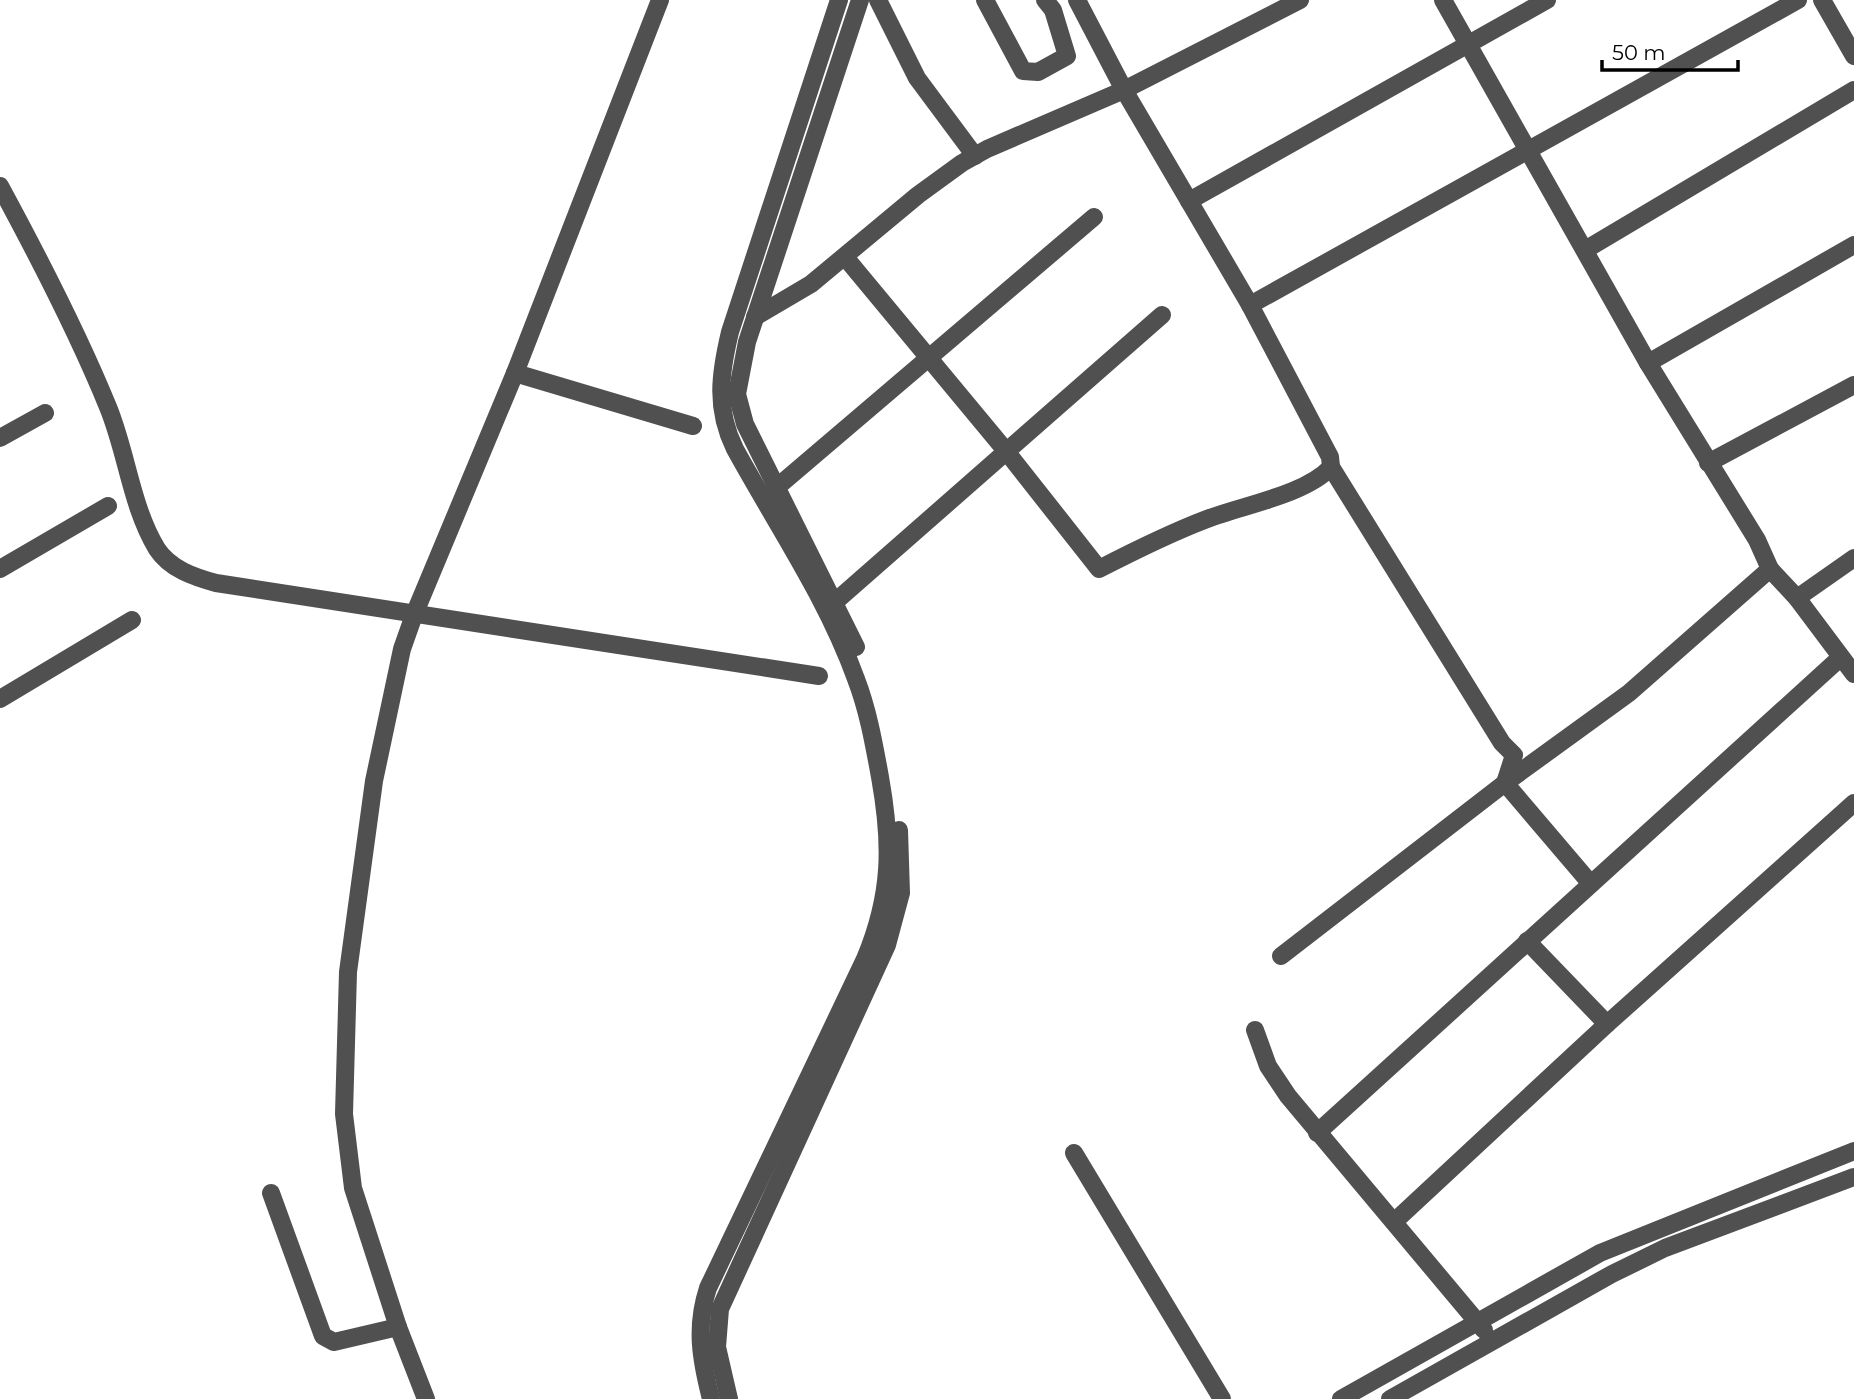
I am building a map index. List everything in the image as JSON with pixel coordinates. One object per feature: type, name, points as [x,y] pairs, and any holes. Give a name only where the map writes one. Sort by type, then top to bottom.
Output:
[{"type":"street","points":[[426,1399],[398,1327],[353,1188],[344,1114],[348,972],[374,780],[402,649],[414,615],[515,373],[660,0]]},
{"type":"street","points":[[711,1399],[699,1342],[699,1323],[708,1288],[839,1019],[872,943],[886,897],[888,832],[882,755],[849,659],[735,449],[726,430],[720,402],[722,365],[730,332],[839,0]]},
{"type":"street","points":[[729,1399],[717,1347],[716,1330],[725,1293],[894,927],[901,893],[901,861],[868,674],[835,601],[745,424],[737,394],[741,364],[755,317],[860,0]]},
{"type":"street","points":[[878,0],[918,78],[975,156]]},
{"type":"street","points":[[985,0],[1023,71],[1038,72],[1067,56],[1053,10],[1045,0]]},
{"type":"street","points":[[1077,0],[1124,90],[1250,306],[1330,457],[1331,467],[1502,743],[1514,755],[1505,783]]},
{"type":"street","points":[[755,317],[811,284],[918,195],[975,156],[1124,90],[1300,0]]},
{"type":"street","points":[[1443,0],[1648,363],[1757,540],[1770,569],[1797,598],[1854,674]]},
{"type":"street","points":[[1189,201],[1547,0]]},
{"type":"street","points":[[1250,306],[1528,148],[1798,0]]},
{"type":"street","points":[[1822,0],[1854,56]]},
{"type":"street","points":[[1585,250],[1854,90]]},
{"type":"street","points":[[0,186],[85,354],[109,410],[144,523],[159,551],[175,567],[193,577],[216,583],[819,676]]},
{"type":"street","points":[[776,488],[1094,217]]},
{"type":"street","points":[[1648,363],[1854,245]]},
{"type":"street","points":[[845,257],[1006,451],[1099,569],[1208,518],[1287,492],[1325,474],[1331,467]]},
{"type":"street","points":[[835,601],[1162,315]]},
{"type":"street","points":[[515,373],[693,426]]},
{"type":"street","points":[[1708,463],[1854,385]]},
{"type":"street","points":[[0,438],[45,412]]},
{"type":"street","points":[[0,569],[108,506]]},
{"type":"street","points":[[1797,598],[1854,558]]},
{"type":"street","points":[[1281,956],[1505,783],[1629,693],[1770,569]]},
{"type":"street","points":[[0,699],[132,620]]},
{"type":"street","points":[[1317,1133],[1840,658]]},
{"type":"street","points":[[1505,783],[1591,884]]},
{"type":"street","points":[[1395,1221],[1607,1024],[1854,803]]},
{"type":"street","points":[[1527,942],[1607,1024]]},
{"type":"street","points":[[1255,1030],[1268,1066],[1317,1133],[1395,1221],[1493,1341]]},
{"type":"street","points":[[1341,1399],[1634,1237],[1854,1150]]},
{"type":"street","points":[[1074,1153],[1222,1399]]},
{"type":"street","points":[[1390,1399],[1612,1274],[1665,1248],[1854,1177]]},
{"type":"street","points":[[271,1193],[323,1336],[334,1342],[398,1327]]}]
